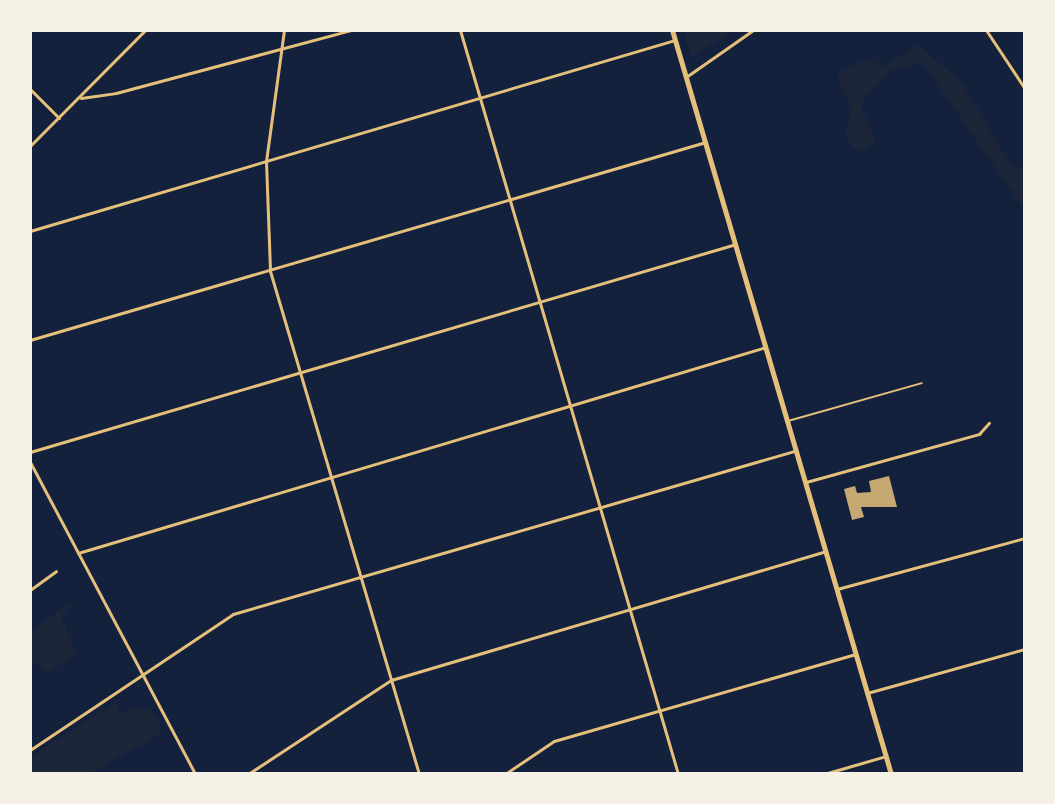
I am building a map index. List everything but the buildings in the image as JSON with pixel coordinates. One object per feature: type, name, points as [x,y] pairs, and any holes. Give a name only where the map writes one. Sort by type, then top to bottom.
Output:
[{"type":"main road","points":[[672,30],[891,774]]},
{"type":"street","points":[[30,146],[81,98],[145,30]]},
{"type":"street","points":[[284,30],[266,161],[270,271],[419,774]]},
{"type":"street","points":[[81,98],[282,50],[351,30]]},
{"type":"street","points":[[460,30],[678,774]]},
{"type":"street","points":[[686,77],[753,30]]},
{"type":"street","points":[[986,30],[1025,89]]},
{"type":"street","points":[[30,231],[675,40]]},
{"type":"street","points":[[30,89],[59,118]]},
{"type":"street","points":[[30,340],[706,142]]},
{"type":"street","points":[[30,452],[736,244]]},
{"type":"street","points":[[78,553],[766,347]]},
{"type":"street","points":[[806,482],[979,434],[989,423]]},
{"type":"street","points":[[30,750],[233,614],[796,450]]},
{"type":"street","points":[[30,462],[195,774]]},
{"type":"street","points":[[837,589],[1025,538]]},
{"type":"street","points":[[248,774],[391,680],[826,551]]},
{"type":"street","points":[[30,590],[56,571]]},
{"type":"street","points":[[867,693],[1025,649]]},
{"type":"street","points":[[505,774],[554,741],[855,654]]},
{"type":"street","points":[[824,774],[886,756]]},
{"type":"lane","points":[[787,422],[922,383]]},
{"type":"shaded area","points":[[684,30],[733,30],[734,31],[691,57]]},
{"type":"shaded area","points":[[919,45],[962,83],[1012,167],[1025,167],[1025,210],[922,62],[891,70],[868,93],[861,107],[876,141],[858,152],[845,137],[852,106],[839,84],[839,73],[866,59],[884,66]]},
{"type":"shaded area","points":[[75,599],[61,617],[77,654],[49,672],[30,661],[30,632]]},
{"type":"shaded area","points":[[115,703],[120,714],[136,707],[150,711],[160,723],[160,734],[89,774],[30,774],[30,757]]}]
